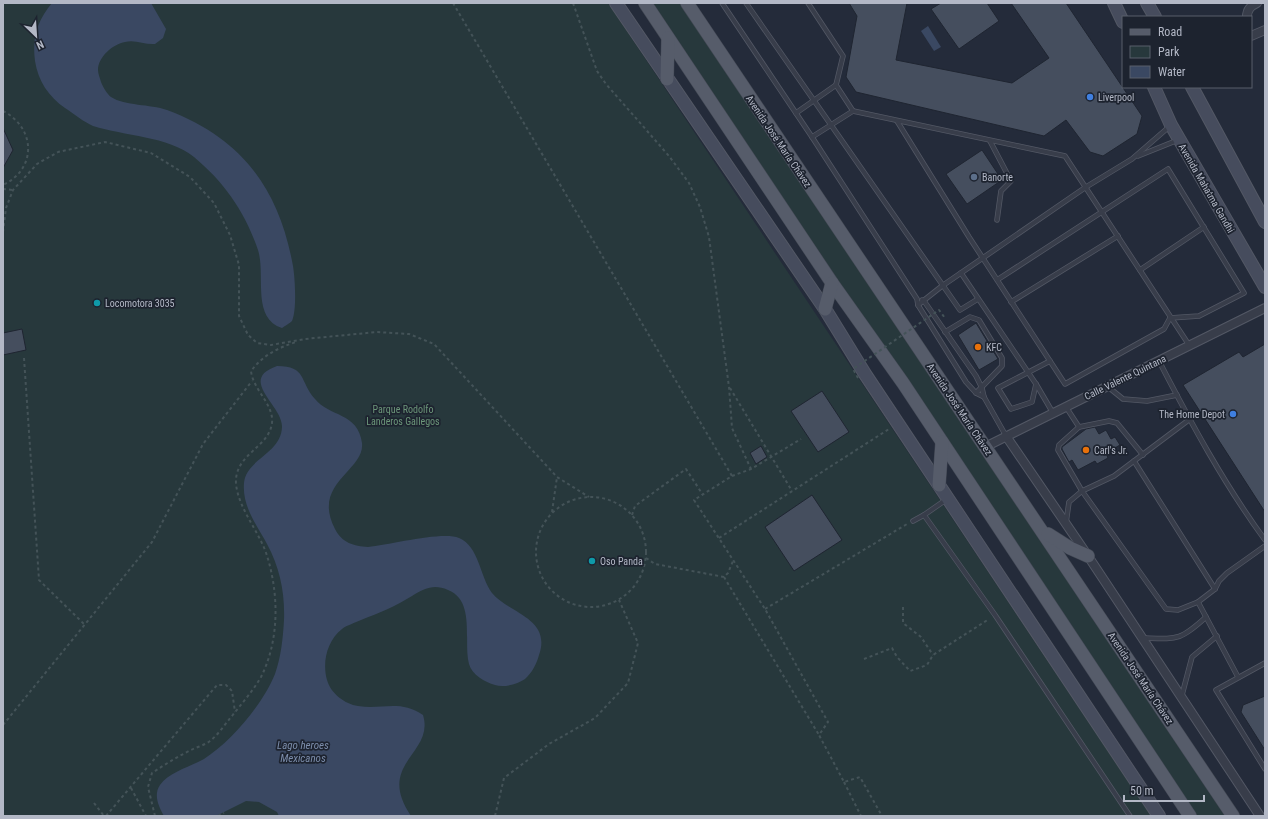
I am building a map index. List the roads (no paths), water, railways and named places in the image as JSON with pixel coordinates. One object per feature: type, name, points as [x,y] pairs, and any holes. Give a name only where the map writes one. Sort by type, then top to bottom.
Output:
[{"type":"main road","points":[[645,3],[832,283],[903,383],[1190,816]]},
{"type":"main road","name":"Avenida José María Chávez","points":[[687,3],[1233,816]]},
{"type":"main road","points":[[667,80],[668,38]]},
{"type":"main road","points":[[825,309],[832,283]]},
{"type":"main road","points":[[940,486],[942,442]]},
{"type":"main road","points":[[1036,522],[1062,544],[1088,556]]},
{"type":"street","points":[[616,3],[667,80],[825,309],[898,423],[1159,816]]},
{"type":"street","points":[[1114,3],[1122,20]]},
{"type":"street","points":[[1147,3],[1154,16]]},
{"type":"street","points":[[1247,16],[1247,12],[1251,6],[1257,3]]},
{"type":"street","points":[[1252,36],[1265,30]]},
{"type":"street","name":"Avenida Mahatma Gandhi","points":[[1154,88],[1171,125],[1265,287]]},
{"type":"street","points":[[1193,88],[1265,222]]},
{"type":"street","name":"Calle Valente Quintana","points":[[985,447],[1265,308]]},
{"type":"street","points":[[1006,436],[1182,696],[1260,816]]},
{"type":"lane","points":[[722,3],[812,136],[917,299],[918,305],[966,382],[976,393],[984,397]]},
{"type":"lane","points":[[746,3],[960,310],[978,299]]},
{"type":"lane","points":[[796,113],[836,85],[843,56],[808,3]]},
{"type":"lane","points":[[836,85],[853,110],[897,121],[1065,156],[1170,318],[1190,345]]},
{"type":"lane","points":[[812,136],[853,110]]},
{"type":"lane","points":[[897,121],[1011,302],[1065,384],[1164,329],[1170,318]]},
{"type":"lane","points":[[1132,159],[1171,125]]},
{"type":"lane","points":[[918,305],[942,286],[984,259],[1086,187],[1132,159],[1180,140]]},
{"type":"lane","points":[[990,141],[1012,180],[1001,191],[997,220]]},
{"type":"lane","points":[[997,280],[1168,169],[1244,293],[1199,316],[1170,318]]},
{"type":"lane","points":[[1140,270],[1204,228]]},
{"type":"lane","points":[[1011,302],[1118,236]]},
{"type":"lane","points":[[961,273],[1054,413]]},
{"type":"lane","points":[[917,299],[924,301],[982,388],[984,397],[1006,436]]},
{"type":"lane","points":[[945,332],[970,317],[979,320],[1002,358],[1002,366],[976,393]]},
{"type":"lane","points":[[1036,384],[1032,402],[1011,408],[998,388],[1050,361]]},
{"type":"lane","points":[[1158,361],[1234,496],[1265,540]]},
{"type":"lane","points":[[1107,386],[1123,399],[1147,401],[1177,395]]},
{"type":"lane","points":[[1066,406],[1079,427]]},
{"type":"lane","points":[[1066,523],[1069,502],[1082,491],[1104,481],[1143,455],[1190,419]]},
{"type":"lane","points":[[1143,455],[1117,423],[1109,421],[1079,427],[1059,445],[1058,450],[1082,491],[1166,609],[1178,610],[1198,602],[1215,589],[1219,581],[1227,573],[1265,546]]},
{"type":"lane","points":[[1134,461],[1215,589]]},
{"type":"lane","points":[[913,521],[949,498]]},
{"type":"lane","points":[[924,515],[995,616],[1130,816]]},
{"type":"lane","points":[[1198,602],[1238,677]]},
{"type":"lane","points":[[1143,638],[1176,639],[1191,631],[1206,617]]},
{"type":"lane","points":[[1182,696],[1192,656],[1216,636]]},
{"type":"lane","points":[[1265,662],[1216,690],[1265,769]]},
{"type":"water","points":[[52,3],[151,3],[166,29],[163,38],[155,44],[129,41],[120,43],[111,48],[103,56],[99,65],[98,73],[102,84],[110,96],[117,100],[167,110],[216,135],[236,151],[253,170],[267,190],[278,213],[287,238],[293,266],[295,286],[295,309],[294,316],[290,323],[282,328],[272,323],[266,315],[261,295],[260,260],[253,236],[233,199],[205,167],[194,157],[172,145],[145,137],[93,126],[59,104],[49,94],[36,68],[34,45],[39,23]]},
{"type":"water","points":[[928,26],[941,47],[934,51],[921,31]]},
{"type":"water","name":"Lago heroes Mexicanos","points":[[277,366],[287,367],[298,372],[310,392],[321,405],[349,420],[359,433],[362,443],[361,453],[356,462],[334,489],[330,500],[329,513],[335,529],[341,538],[353,545],[368,547],[429,537],[451,536],[459,538],[466,542],[471,548],[492,593],[499,600],[534,624],[539,633],[541,643],[539,655],[536,665],[528,677],[515,684],[502,686],[487,682],[473,672],[469,664],[467,623],[462,603],[457,595],[443,588],[434,587],[421,591],[394,606],[346,626],[337,634],[329,646],[325,666],[329,685],[339,698],[358,706],[407,707],[423,715],[424,728],[421,740],[402,771],[399,783],[402,798],[411,816],[279,816],[277,812],[259,802],[246,801],[216,816],[164,816],[160,809],[157,793],[164,780],[174,773],[204,759],[225,743],[235,733],[263,698],[270,686],[279,661],[284,627],[284,600],[281,581],[272,553],[248,508],[244,492],[246,475],[251,468],[276,444],[280,436],[282,427],[280,419],[261,386],[261,378],[266,372]]},
{"type":"place","name":"Liverpool","points":[[1090,97]]},
{"type":"place","name":"Banorte","points":[[974,177]]},
{"type":"place","name":"Locomotora 3035","points":[[97,303]]},
{"type":"place","name":"KFC","points":[[978,347]]},
{"type":"place","name":"The Home Depot","points":[[1233,414]]},
{"type":"place","name":"Carl's Jr.","points":[[1086,450]]},
{"type":"place","name":"Oso Panda","points":[[592,561]]},
{"type":"park label","name":"Parque Rodolfo Landeros Gallegos","points":[[403,414]]}]
